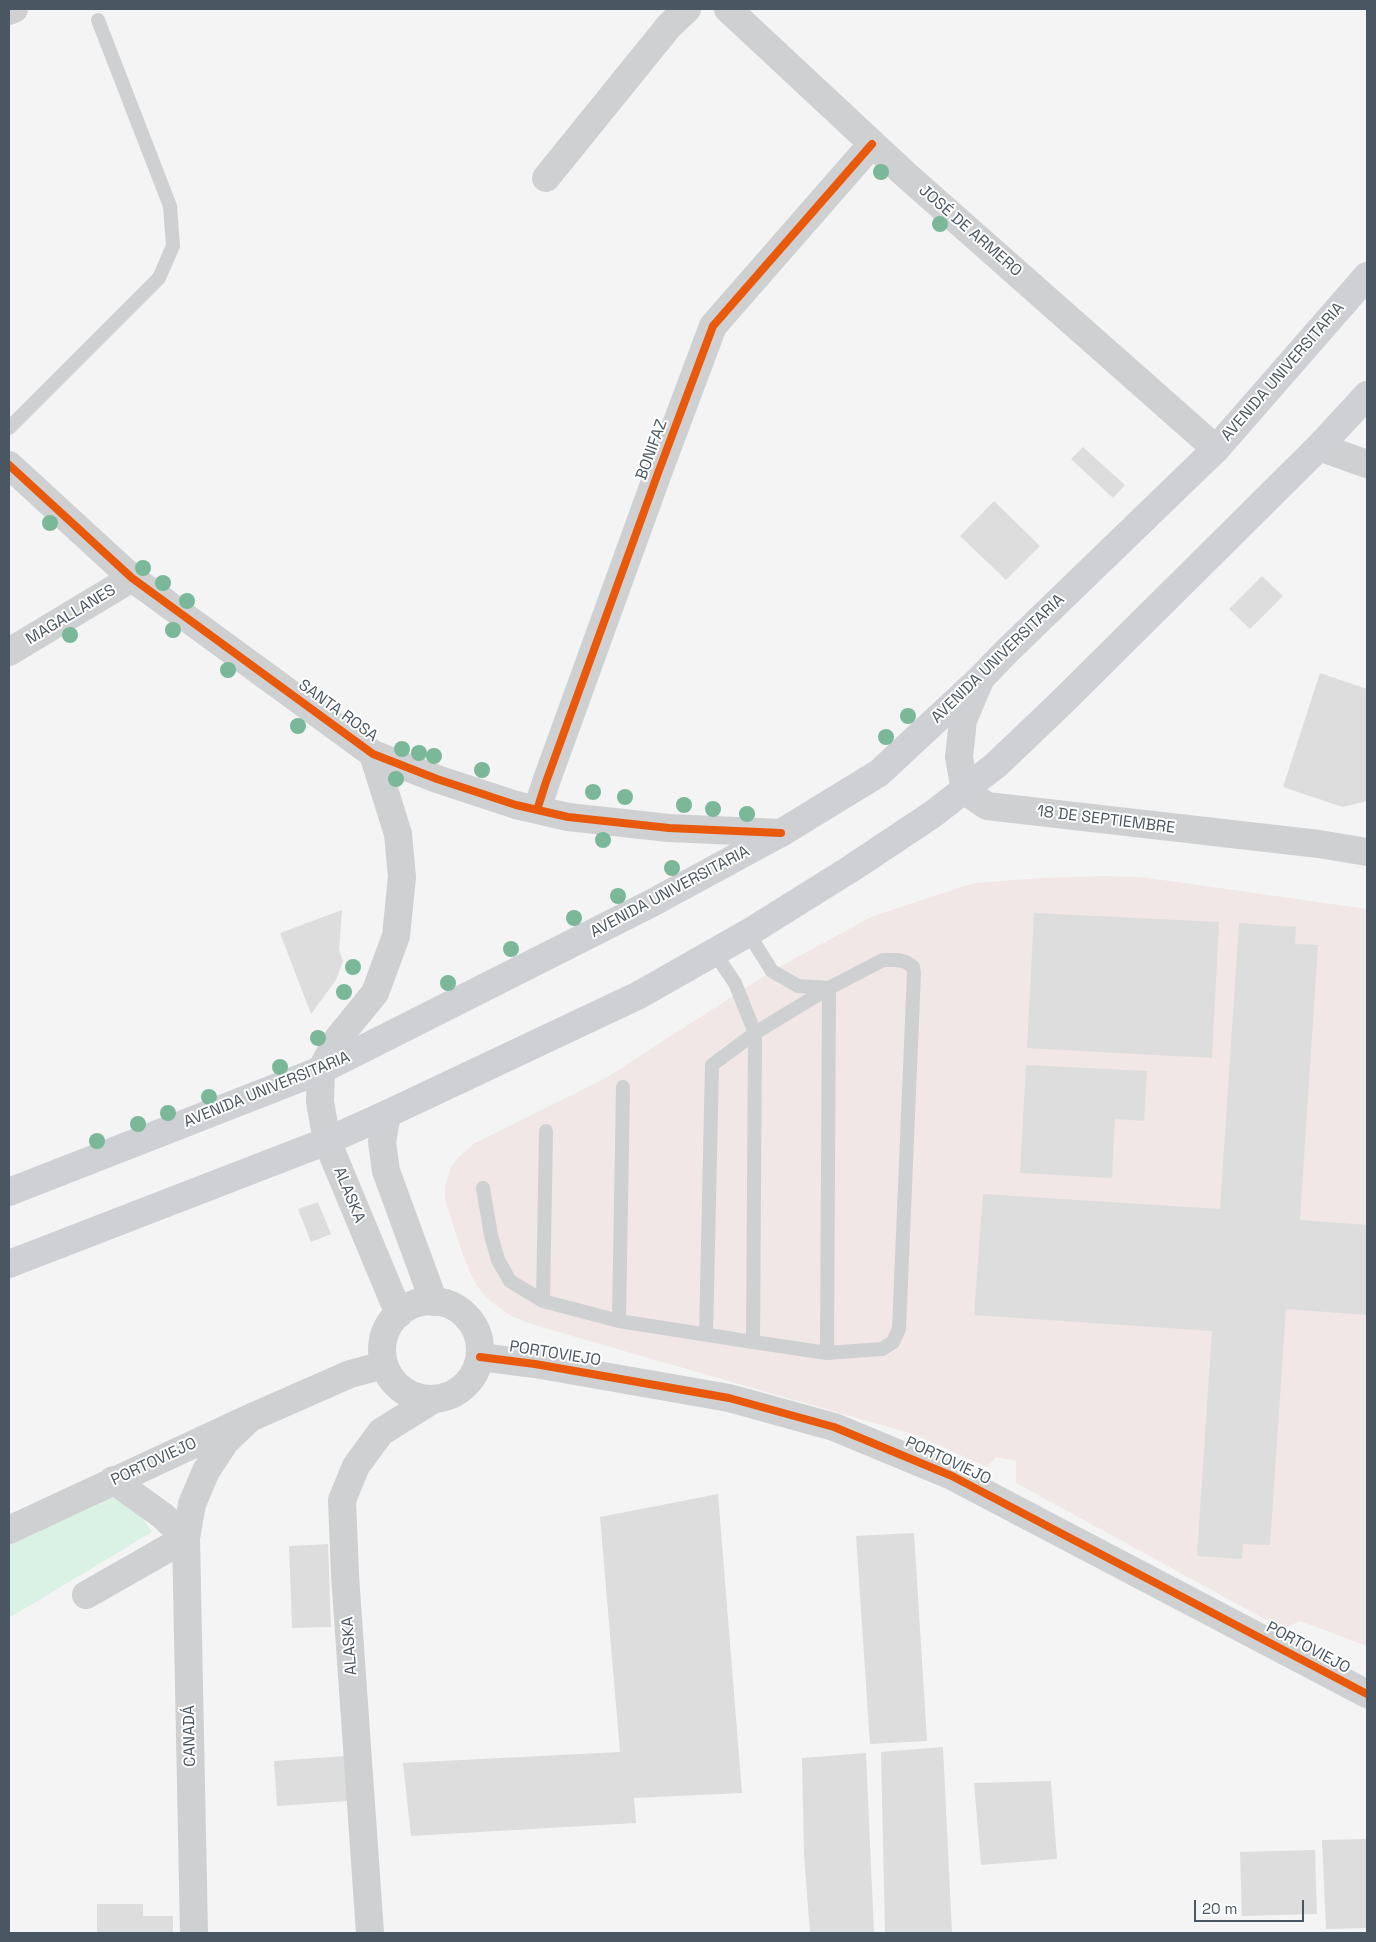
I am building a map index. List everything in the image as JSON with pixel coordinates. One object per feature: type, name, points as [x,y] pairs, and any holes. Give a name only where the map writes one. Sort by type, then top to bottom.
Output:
[{"type":"main road","name":"AVENIDA UNIVERSITARIA","points":[[9,1192],[322,1070],[650,904],[781,833],[879,773],[981,678],[1216,449],[1367,276]]},
{"type":"main road","points":[[9,1264],[327,1141],[639,995],[748,933],[860,862],[965,791],[996,765],[1055,709],[1367,396]]},
{"type":"street","points":[[9,10],[14,9]]},
{"type":"street","points":[[546,178],[669,26],[687,9]]},
{"type":"street","name":"JOSÉ DE ARMERO","points":[[728,9],[872,144],[1216,449]]},
{"type":"street","name":"BONIFAZ","points":[[537,810],[714,326],[872,144]]},
{"type":"street","points":[[1319,446],[1367,464]]},
{"type":"street","name":"SANTA ROSA","points":[[9,465],[132,578],[373,754],[445,782],[516,806],[568,817],[669,828],[781,833]]},
{"type":"street","name":"MAGALLANES","points":[[9,652],[132,578]]},
{"type":"street","points":[[965,791],[959,757],[963,720],[981,678]]},
{"type":"street","name":"SANTA ROSA","points":[[322,1070],[339,1037],[375,993],[396,936],[402,877],[398,834],[373,754]]},
{"type":"street","name":"18 DE SEPTIEMBRE","points":[[965,791],[987,806],[1310,843],[1367,852]]},
{"type":"street","name":"ALASKA","points":[[322,1070],[320,1102],[327,1141],[399,1314]]},
{"type":"street","points":[[387,1114],[382,1142],[386,1171],[434,1302]]},
{"type":"street","points":[[434,1302],[450,1305],[464,1314],[473,1326],[480,1341],[480,1357],[475,1372],[465,1386],[450,1396],[434,1399],[418,1398],[403,1391],[391,1379],[384,1365],[382,1351],[384,1337],[390,1324],[409,1307],[421,1303],[434,1302]]},
{"type":"street","name":"PORTOVIEJO","points":[[480,1357],[535,1364],[729,1398],[834,1427],[952,1476],[1367,1694]]},
{"type":"street","name":"PORTOVIEJO","points":[[9,1530],[113,1480],[350,1374],[384,1365]]},
{"type":"street","name":"ALASKA","points":[[370,1933],[345,1574],[342,1500],[356,1466],[381,1432],[434,1399]]},
{"type":"street","name":"CANADÁ","points":[[194,1933],[186,1538],[192,1504],[206,1471],[225,1442],[250,1418]]},
{"type":"street","points":[[86,1595],[186,1538],[164,1516],[113,1480]]},
{"type":"lane","points":[[9,428],[158,278],[173,246],[170,206],[98,20]]},
{"type":"lane","points":[[748,933],[772,971],[798,986],[829,988]]},
{"type":"lane","points":[[714,952],[735,982],[755,1033],[753,1342]]},
{"type":"lane","points":[[483,1188],[490,1235],[498,1260],[510,1281],[543,1301],[618,1321],[706,1335],[827,1353],[882,1349],[893,1342],[899,1329],[914,973],[913,967],[906,962],[882,960],[829,988],[755,1033],[712,1065],[706,1335]]},
{"type":"lane","points":[[827,1353],[829,988]]},
{"type":"lane","points":[[618,1321],[624,1087]]},
{"type":"lane","points":[[543,1301],[546,1131]]},
{"type":"shaded area","points":[[1102,876],[1139,877],[1367,909],[1367,1646],[1300,1621],[1283,1629],[1016,1483],[1016,1461],[996,1457],[987,1467],[916,1435],[534,1325],[513,1317],[484,1295],[475,1283],[464,1258],[445,1200],[445,1186],[451,1167],[473,1144],[604,1079],[772,971],[871,917],[974,883]]},
{"type":"green space","points":[[121,1494],[138,1511],[152,1532],[9,1618],[9,1545]]},
{"type":"building","points":[[1083,447],[1125,485],[1113,498],[1071,459]]},
{"type":"building","points":[[994,501],[1040,546],[1006,580],[960,536]]},
{"type":"building","points":[[1262,576],[1283,596],[1250,629],[1229,609]]},
{"type":"building","points":[[1320,673],[1367,689],[1367,801],[1343,807],[1283,787]]},
{"type":"building","points":[[342,910],[339,950],[343,961],[336,980],[311,1014],[280,933]]},
{"type":"building","points":[[1034,913],[1219,922],[1212,1058],[1027,1048]]},
{"type":"building","points":[[1239,923],[1296,927],[1295,944],[1318,945],[1300,1220],[1367,1225],[1367,1315],[1286,1309],[1270,1545],[1243,1544],[1242,1559],[1197,1556],[1212,1331],[974,1315],[983,1194],[1220,1209]]},
{"type":"building","points":[[1026,1065],[1147,1071],[1144,1121],[1115,1119],[1112,1178],[1020,1173]]},
{"type":"building","points":[[318,1202],[331,1234],[311,1242],[298,1209]]},
{"type":"building","points":[[718,1494],[742,1793],[634,1798],[636,1823],[411,1836],[403,1763],[620,1752],[600,1517]]},
{"type":"building","points":[[914,1533],[927,1741],[870,1744],[856,1536]]},
{"type":"building","points":[[328,1544],[331,1627],[292,1628],[289,1546]]},
{"type":"building","points":[[943,1747],[952,1933],[885,1933],[881,1752]]},
{"type":"building","points":[[866,1753],[874,1933],[810,1933],[804,1855],[802,1758]]},
{"type":"building","points":[[345,1756],[348,1801],[277,1806],[274,1761]]},
{"type":"building","points":[[1051,1781],[1057,1859],[981,1865],[974,1783]]},
{"type":"building","points":[[1367,1839],[1367,1928],[1326,1929],[1322,1840]]},
{"type":"building","points":[[1315,1850],[1317,1914],[1242,1916],[1240,1852]]},
{"type":"building","points":[[97,1904],[143,1904],[143,1916],[173,1916],[173,1933],[97,1933]]},
{"type":"cycle path","points":[[537,810],[713,326],[872,144]]},
{"type":"cycle path","points":[[9,465],[132,578],[373,754],[437,779],[516,805],[568,817],[669,828],[781,833]]},
{"type":"cycle path","points":[[480,1357],[535,1364],[729,1398],[834,1427],[952,1476],[1367,1694]]}]
